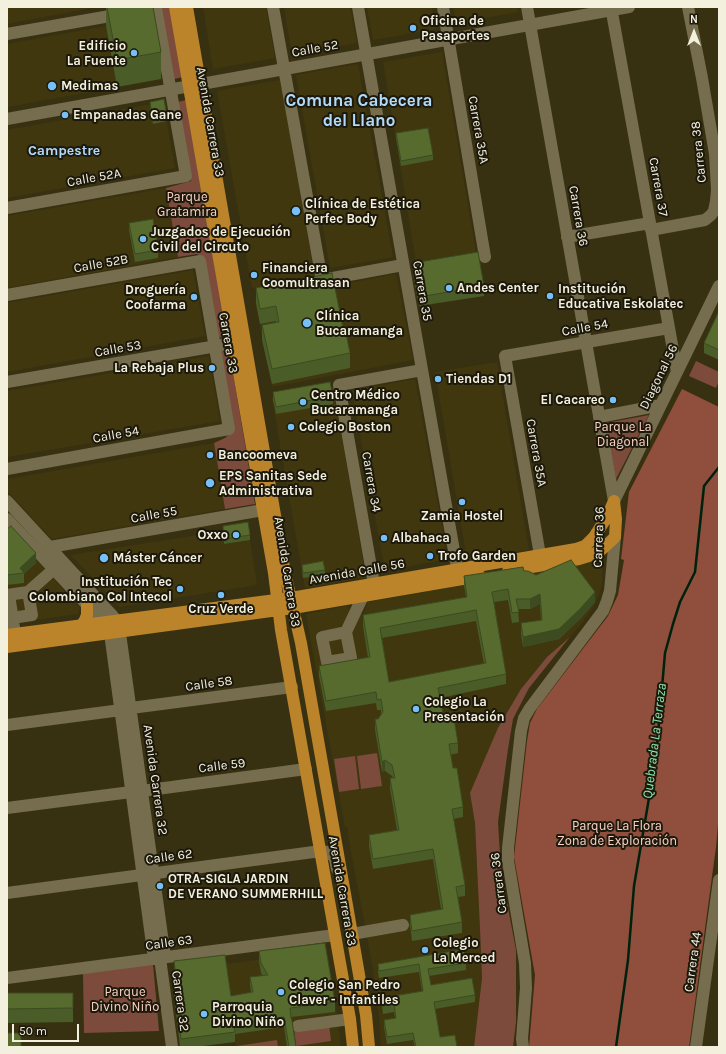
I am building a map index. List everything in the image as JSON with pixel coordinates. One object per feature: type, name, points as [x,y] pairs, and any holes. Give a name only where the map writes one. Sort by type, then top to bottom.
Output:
[{"type":"main road","name":"Avenida Carrera 33","points":[[175,7],[194,85],[285,573],[301,643],[366,1015],[369,1047]]},
{"type":"main road","name":"Avenida Carrera 33","points":[[187,7],[194,85],[234,343],[306,769],[336,935],[350,1019],[353,1047]]},
{"type":"main road","name":"Avenida Calle 56","points":[[7,647],[113,627],[292,603],[363,596],[540,555],[576,549],[586,545],[594,537],[614,501]]},
{"type":"main road","name":"Carrera 36","points":[[614,501],[616,519],[615,537]]},
{"type":"main road","name":"Avenida Calle 56","points":[[292,603],[374,584],[584,558],[601,550],[615,537]]},
{"type":"main road","points":[[81,626],[86,617],[87,605]]},
{"type":"main road","name":"Avenida Calle 56","points":[[11,635],[81,626],[113,627]]},
{"type":"street","points":[[273,7],[322,280],[403,265]]},
{"type":"street","name":"Carrera 35","points":[[358,7],[458,574]]},
{"type":"street","name":"Carrera 35A","points":[[443,7],[485,257]]},
{"type":"street","name":"Carrera 36","points":[[526,7],[614,501]]},
{"type":"street","name":"Calle 52","points":[[7,119],[530,25],[611,9],[629,7]]},
{"type":"street","name":"Carrera 38","points":[[650,227],[705,220],[714,211],[716,202],[717,190],[715,154],[688,7]]},
{"type":"street","points":[[7,34],[156,8],[170,89]]},
{"type":"street","name":"Carrera 37","points":[[611,9],[677,372]]},
{"type":"street","name":"Calle 52A","points":[[7,208],[186,176],[170,89]]},
{"type":"street","points":[[567,237],[650,227]]},
{"type":"street","name":"Calle 52B","points":[[7,295],[200,261]]},
{"type":"street","name":"Carrera 33","points":[[200,261],[229,429]]},
{"type":"street","name":"Diagonal 56","points":[[614,501],[719,286]]},
{"type":"street","name":"Calle 54","points":[[505,356],[669,328]]},
{"type":"street","name":"Calle 53","points":[[7,382],[234,343]]},
{"type":"street","name":"Carrera 35A","points":[[505,356],[540,555]]},
{"type":"street","name":"Carrera 34","points":[[374,584],[339,385],[422,370]]},
{"type":"street","points":[[599,417],[661,405]]},
{"type":"street","name":"Calle 54","points":[[7,469],[229,429]]},
{"type":"street","points":[[7,501],[112,614],[113,627]]},
{"type":"street","name":"Calle 55","points":[[50,547],[263,510]]},
{"type":"street","points":[[7,519],[87,605],[113,627]]},
{"type":"street","name":"Carrera 36","points":[[522,1044],[526,988],[524,963],[508,862],[508,848],[521,731],[524,718],[530,708],[603,610],[610,591],[615,537]]},
{"type":"street","points":[[11,635],[12,618],[8,595],[28,592],[54,569]]},
{"type":"street","points":[[12,618],[32,615],[28,592]]},
{"type":"street","points":[[346,632],[363,596]]},
{"type":"street","name":"Avenida Carrera 32","points":[[113,627],[126,709],[160,958]]},
{"type":"street","name":"Calle 58","points":[[7,725],[292,687]]},
{"type":"street","name":"Calle 59","points":[[7,808],[306,769]]},
{"type":"street","name":"Avenida Carrera 33","points":[[321,851],[327,852],[335,859],[342,898],[344,906],[348,911]]},
{"type":"street","name":"Calle 62","points":[[7,893],[321,851]]},
{"type":"street","name":"Carrera 44","points":[[696,1047],[719,880]]},
{"type":"street","points":[[352,934],[403,925]]},
{"type":"street","name":"Calle 63","points":[[7,978],[336,935]]},
{"type":"street","name":"Carrera 32","points":[[160,958],[172,1047]]},
{"type":"street","points":[[298,1026],[350,1019]]},
{"type":"shaded area","points":[[7,7],[97,7],[7,24]]},
{"type":"shaded area","points":[[203,7],[266,7],[275,58],[213,69]]},
{"type":"shaded area","points":[[284,7],[350,7],[357,43],[292,55]]},
{"type":"shaded area","points":[[367,7],[432,7],[436,29],[373,40]]},
{"type":"shaded area","points":[[453,7],[517,7],[518,12],[456,23]]},
{"type":"shaded area","points":[[106,26],[117,87],[7,107],[7,44]]},
{"type":"shaded area","points":[[442,52],[476,252],[416,262],[383,62]]},
{"type":"shaded area","points":[[358,64],[393,257],[330,268],[296,75]]},
{"type":"shaded area","points":[[280,80],[315,277],[252,288],[217,91]]},
{"type":"shaded area","points":[[163,102],[175,168],[7,198],[7,130]]},
{"type":"shaded area","points":[[166,188],[178,257],[7,288],[7,216]]},
{"type":"shaded area","points":[[193,270],[205,336],[7,372],[7,303]]},
{"type":"shaded area","points":[[396,274],[413,360],[272,387],[255,301]]},
{"type":"shaded area","points":[[209,356],[220,421],[7,457],[7,391]]},
{"type":"shaded area","points":[[497,362],[529,550],[467,560],[435,372]]},
{"type":"shaded area","points":[[415,379],[448,559],[385,571],[352,391]]},
{"type":"shaded area","points":[[333,387],[366,577],[305,588],[272,398]]},
{"type":"shaded area","points":[[214,443],[225,509],[52,539],[8,492],[7,479]]},
{"type":"shaded area","points":[[248,527],[257,585],[120,607],[71,555]]},
{"type":"shaded area","points":[[11,532],[80,608],[78,614],[7,624],[7,535]]},
{"type":"shaded area","name":"Colegio La Presentación","points":[[596,560],[603,561],[602,583],[594,606],[570,637],[547,657],[521,689],[470,793],[475,823],[482,978],[474,1047],[381,1047],[373,969],[348,835],[348,827],[345,827],[306,614],[346,606],[363,615],[368,602],[583,564]]},
{"type":"shaded area","name":"Colegio San Pedro Claver - Infantiles","points":[[326,951],[338,1020],[340,1047],[236,1047],[225,964]]},
{"type":"green space","points":[[160,7],[170,7],[183,77],[174,79]]},
{"type":"green space","name":"Parque Gratamira","points":[[186,100],[228,336],[217,338],[203,257],[197,254],[178,257],[166,188],[191,181],[178,102]]},
{"type":"green space","points":[[229,349],[255,504],[225,509],[214,443],[225,438],[232,431],[220,350]]},
{"type":"green space","points":[[696,361],[719,372],[719,381],[716,388],[689,376]]},
{"type":"green space","name":"Parque La Flora Zona de Exploración","points":[[682,389],[719,407],[719,812],[716,847],[689,1047],[529,1047],[535,975],[514,857],[530,723],[537,709],[608,616],[618,595],[624,560],[621,559],[629,492]]},
{"type":"green space","name":"Parque La Diagonal","points":[[649,415],[616,479],[606,423]]},
{"type":"green space","points":[[570,637],[529,688],[513,719],[508,749],[498,822],[501,871],[516,950],[516,1022],[513,1047],[474,1047],[482,978],[475,823],[470,793],[498,728],[521,689],[547,657]]},
{"type":"green space","points":[[377,753],[382,786],[361,789],[357,756]]},
{"type":"green space","points":[[355,756],[359,789],[339,792],[334,759]]},
{"type":"green space","name":"Parque Divino Niño","points":[[153,964],[159,1031],[84,1033],[83,973]]},
{"type":"green space","points":[[329,1024],[331,1041],[296,1046],[294,1028]]},
{"type":"green space","points":[[277,1040],[278,1047],[237,1046]]},
{"type":"building","points":[[107,7],[153,7],[161,52],[117,60]]},
{"type":"building","points":[[164,99],[167,116],[153,119],[150,102]]},
{"type":"building","points":[[428,128],[433,155],[401,161],[396,133]]},
{"type":"building","name":"Juzgados de Ejecución Civil del Circuto","points":[[153,219],[158,250],[135,254],[129,223]]},
{"type":"building","name":"Andes Center","points":[[478,252],[484,286],[419,297],[413,263]]},
{"type":"building","points":[[332,273],[343,328],[345,328],[350,353],[272,369],[262,325],[279,322],[276,306],[260,309],[256,288]]},
{"type":"building","points":[[719,311],[719,350],[704,343]]},
{"type":"building","points":[[330,382],[333,396],[276,407],[273,392]]},
{"type":"building","name":"Oxxo","points":[[248,522],[250,535],[224,539],[223,526]]},
{"type":"building","points":[[11,526],[36,553],[20,568],[24,573],[7,575],[7,529]]},
{"type":"building","points":[[571,560],[595,592],[559,629],[523,637],[521,623],[542,620],[540,594],[530,599],[516,599],[519,612],[512,613],[508,589],[492,592],[506,674],[438,688],[443,713],[453,712],[458,743],[449,744],[453,768],[457,768],[463,807],[452,809],[465,885],[456,887],[462,922],[412,931],[410,915],[443,909],[433,849],[373,859],[369,835],[399,830],[390,778],[395,778],[392,765],[385,760],[382,762],[375,719],[378,719],[383,712],[381,699],[377,700],[376,692],[326,701],[319,666],[370,657],[363,615],[467,597],[464,576],[523,567],[524,571],[528,571],[536,575]],"holes":[[[476,610],[486,663],[389,682],[380,628]]]},
{"type":"building","points":[[323,561],[325,570],[303,573],[302,565]]},
{"type":"building","points":[[325,943],[335,1002],[290,1008],[296,1047],[289,1047],[284,1017],[234,1024],[235,1032],[181,1039],[173,976],[176,976],[174,961],[225,955],[231,996],[253,992],[250,977],[268,975],[261,963],[259,951]]},
{"type":"building","points":[[464,949],[466,963],[428,969],[431,985],[472,978],[475,995],[434,1002],[440,1037],[455,1035],[457,1047],[416,1047],[413,1033],[387,1037],[384,1020],[396,1018],[394,1004],[383,1006],[382,998],[423,991],[419,964],[379,971],[378,964]]},
{"type":"building","points":[[7,993],[73,993],[73,1008],[7,1009]]},
{"type":"building","points":[[7,1033],[21,1033],[21,1047],[7,1047]]},
{"type":"waterway","name":"Quebrada La Terraza","points":[[616,1047],[628,960],[634,886],[656,757],[665,653],[680,602],[695,572],[704,486],[719,467]]},
{"type":"place","name":"Oficina de Pasaportes","points":[[413,28]]},
{"type":"place","name":"Edificio La Fuente","points":[[134,53]]},
{"type":"place","name":"Medimas","points":[[52,86]]},
{"type":"place","name":"Empanadas Gane","points":[[65,115]]},
{"type":"place","name":"Clínica de Estética Perfec Body","points":[[296,211]]},
{"type":"place","name":"Juzgados de Ejecución Civil del Circuto","points":[[143,239]]},
{"type":"place","name":"Financiera Coomultrasan","points":[[254,275]]},
{"type":"place","name":"Andes Center","points":[[449,288]]},
{"type":"place","name":"Institución Educativa Eskolatec","points":[[550,296]]},
{"type":"place","name":"Droguería Coofarma","points":[[194,297]]},
{"type":"place","name":"Clínica Bucaramanga","points":[[307,323]]},
{"type":"place","name":"La Rebaja Plus","points":[[212,368]]},
{"type":"place","name":"Tiendas D1","points":[[438,379]]},
{"type":"place","name":"El Cacareo","points":[[613,400]]},
{"type":"place","name":"Centro Médico Bucaramanga","points":[[303,402]]},
{"type":"place","name":"Colegio Boston","points":[[291,427]]},
{"type":"place","name":"Bancoomeva","points":[[210,455]]},
{"type":"place","name":"EPS Sanitas Sede Administrativa","points":[[210,483]]},
{"type":"place","name":"Zamia Hostel","points":[[462,502]]},
{"type":"place","name":"Oxxo","points":[[236,535]]},
{"type":"place","name":"Albahaca","points":[[384,538]]},
{"type":"place","name":"Trofo Garden","points":[[430,556]]},
{"type":"place","name":"Máster Cáncer","points":[[104,558]]},
{"type":"place","name":"Institución Tec Colombiano Col Intecol","points":[[180,589]]},
{"type":"place","name":"Cruz Verde","points":[[221,595]]},
{"type":"place","name":"Colegio La Presentación","points":[[416,709]]},
{"type":"place","name":"OTRA-SIGLA JARDIN DE VERANO SUMMERHILL","points":[[160,886]]},
{"type":"place","name":"Colegio La Merced","points":[[425,950]]},
{"type":"place","name":"Colegio San Pedro Claver - Infantiles","points":[[281,992]]},
{"type":"place","name":"Parroquia Divino Niño","points":[[204,1014]]},
{"type":"district","name":"Comuna Cabecera del Llano","points":[[359,111]]},
{"type":"district","name":"Campestre","points":[[64,151]]}]
